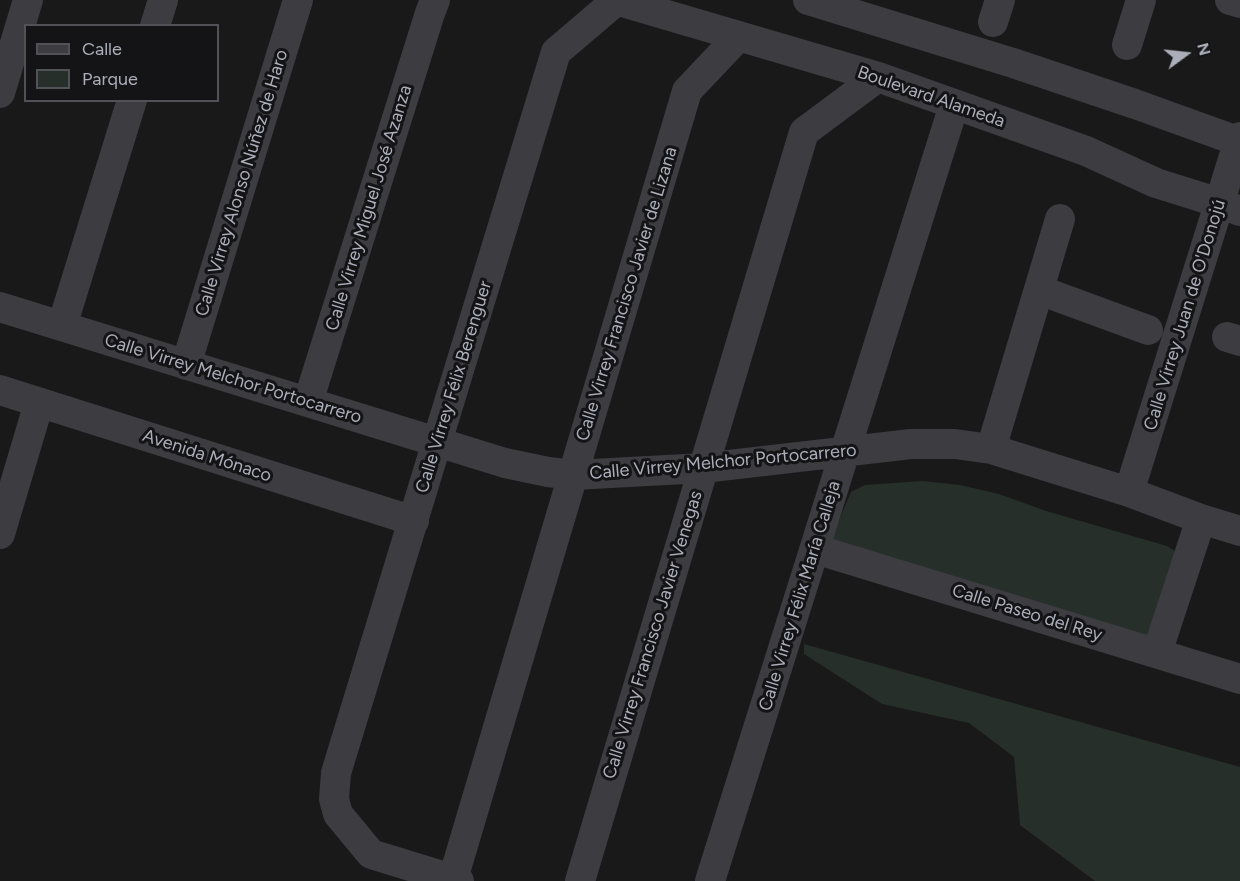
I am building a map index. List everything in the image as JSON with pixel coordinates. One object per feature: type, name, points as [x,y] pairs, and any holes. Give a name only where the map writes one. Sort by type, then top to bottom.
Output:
[{"type":"street","points":[[0,93],[28,0]]},
{"type":"street","points":[[156,24],[163,0]]},
{"type":"street","name":"Calle Virrey Alonso Núñez de Haro","points":[[186,365],[298,0]]},
{"type":"street","name":"Boulevard Alameda","points":[[616,0],[878,77],[1086,151],[1156,183],[1230,207]]},
{"type":"street","name":"Calle Virrey Félix Berenguer","points":[[456,880],[371,854],[338,814],[334,800],[336,773],[556,52],[616,0]]},
{"type":"street","points":[[808,0],[1013,63],[1240,140]]},
{"type":"street","points":[[1127,45],[1141,0]]},
{"type":"street","points":[[1230,0],[1240,3]]},
{"type":"street","name":"Calle Virrey Miguel José Azanza","points":[[308,402],[433,6]]},
{"type":"street","name":"Calle Virrey Francisco Javier de Lizana","points":[[456,880],[687,92],[739,36]]},
{"type":"street","name":"Calle Virrey Francisco Javier Venegas","points":[[580,881],[804,132],[878,77]]},
{"type":"street","points":[[62,326],[131,102]]},
{"type":"street","name":"Calle Virrey Félix María Calleja","points":[[710,881],[954,105]]},
{"type":"street","name":"Calle Virrey Juan de O'Donojú","points":[[1130,492],[1230,207],[1240,140]]},
{"type":"street","points":[[991,449],[1060,219]]},
{"type":"street","points":[[1039,290],[1148,330]]},
{"type":"street","name":"Calle Virrey Melchor Portocarrero","points":[[0,307],[506,463],[548,472],[574,475],[703,468],[911,444],[955,444],[991,449],[1130,492],[1240,531]]},
{"type":"street","name":"Avenida Mónaco","points":[[0,390],[414,521]]},
{"type":"street","points":[[0,534],[39,403]]},
{"type":"street","points":[[1157,652],[1201,519]]},
{"type":"street","name":"Calle Paseo del Rey","points":[[815,549],[1240,678]]},
{"type":"green space","points":[[922,481],[960,485],[999,494],[1046,511],[1167,546],[1181,555],[1153,648],[827,554],[851,492],[865,485]]},
{"type":"green space","points":[[804,644],[1240,767],[1240,881],[1095,881],[1020,825],[1014,757],[969,723],[882,704],[804,654]]}]
